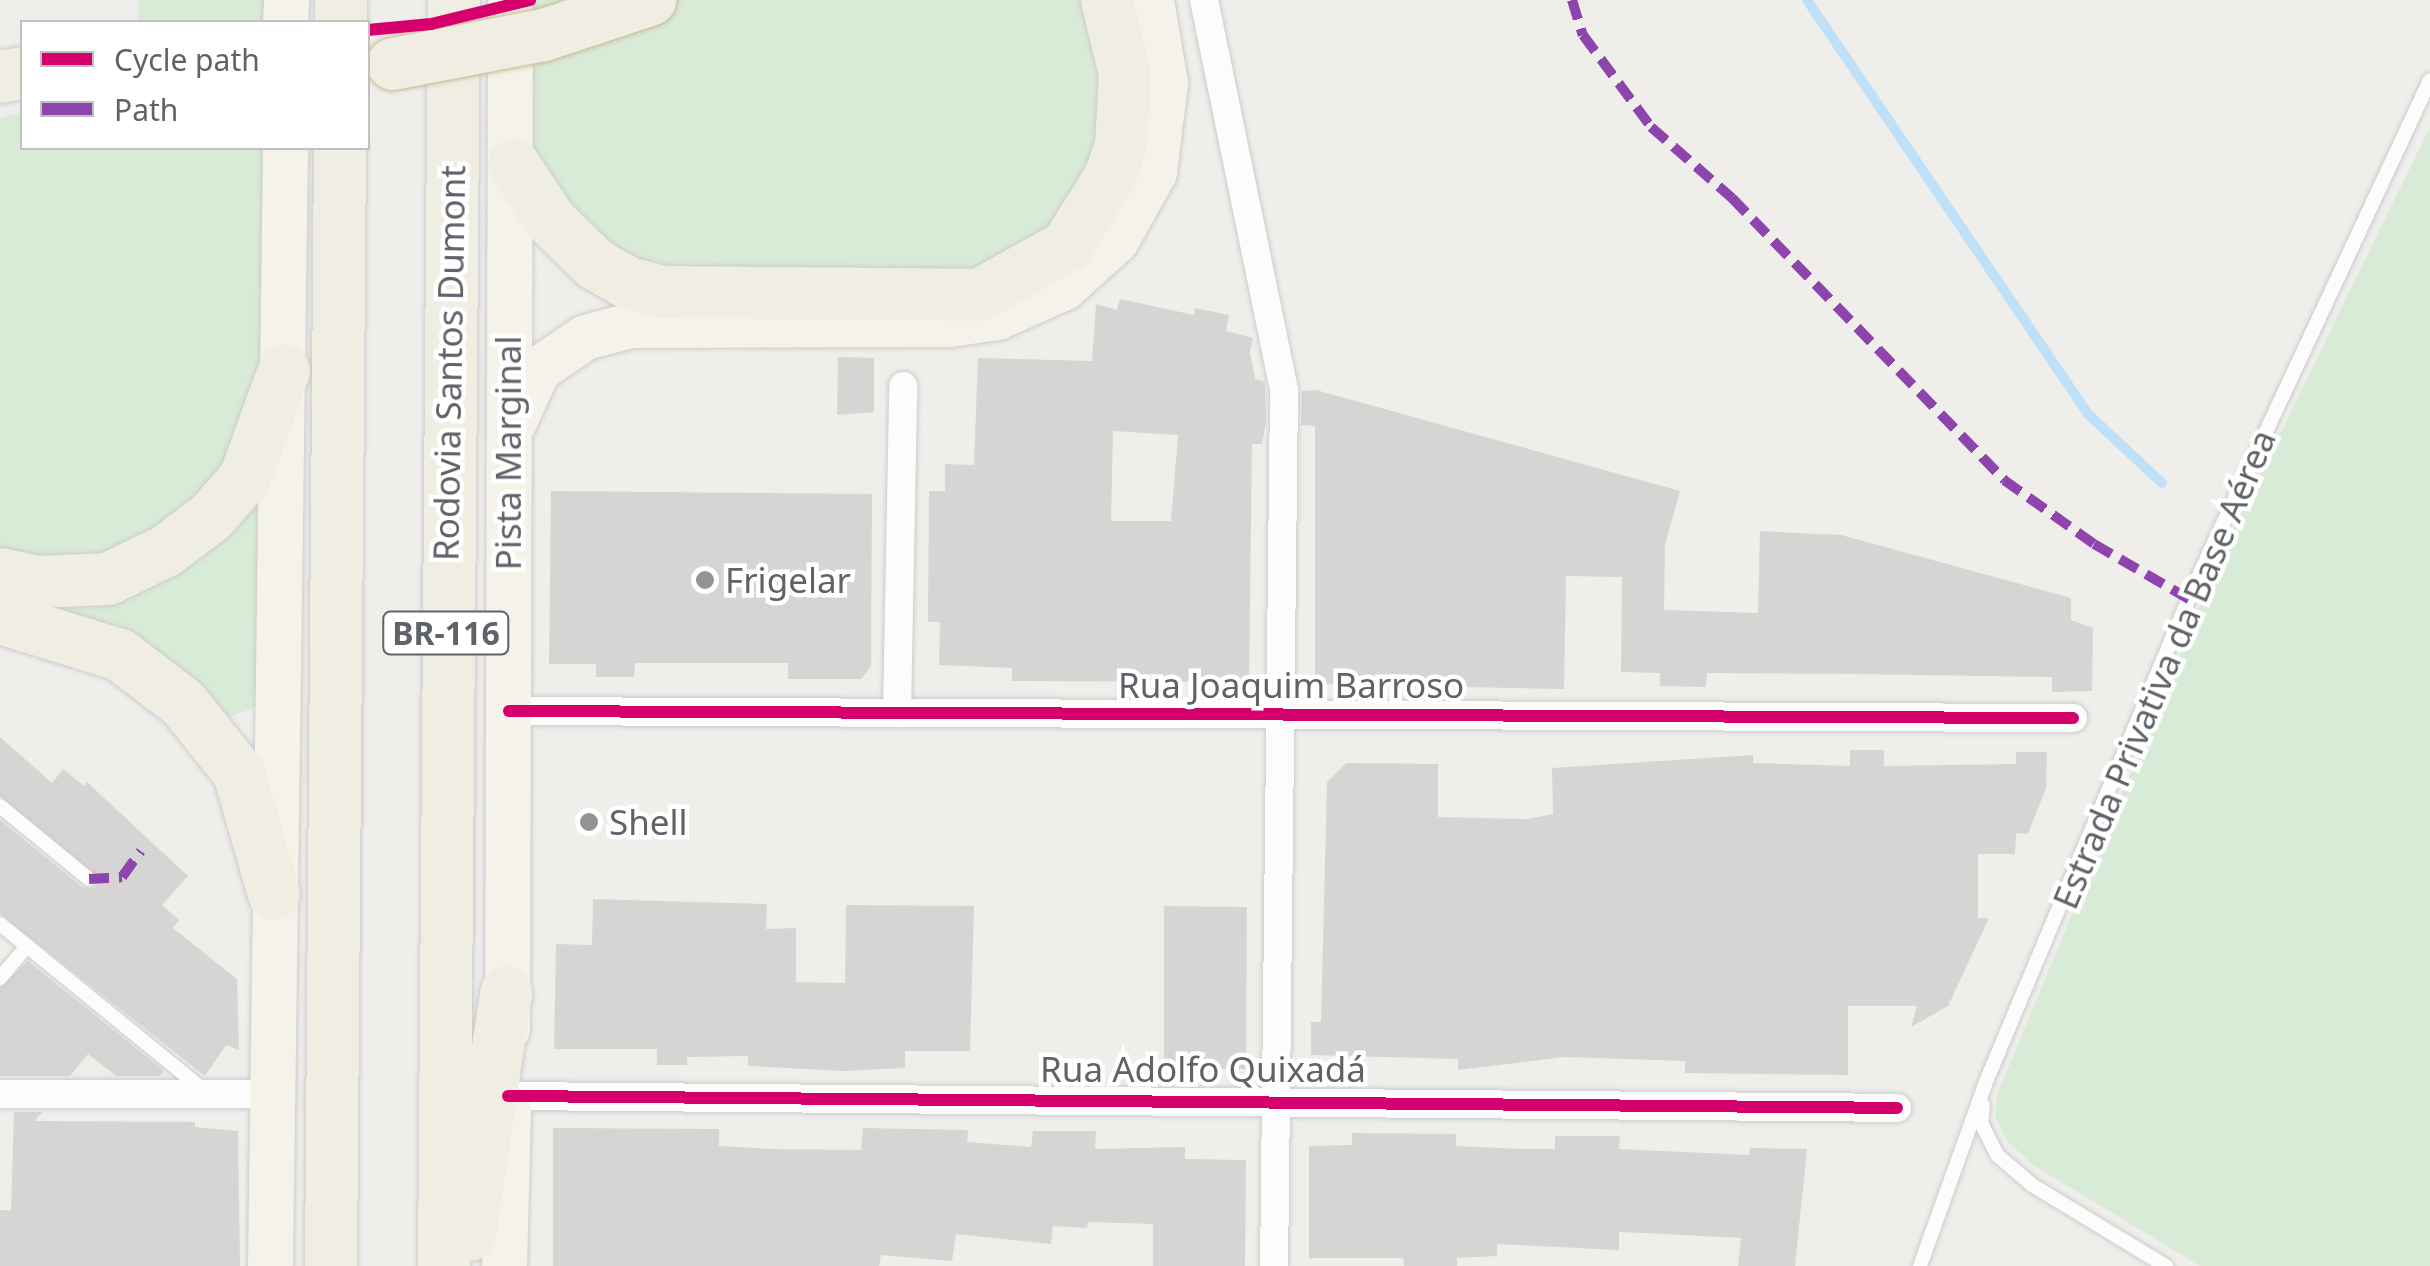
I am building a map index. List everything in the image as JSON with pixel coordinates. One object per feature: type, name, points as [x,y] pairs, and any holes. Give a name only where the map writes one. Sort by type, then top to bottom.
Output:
[{"type":"highway","name":"Rodovia Santos Dumont","points":[[444,1266],[454,0]]},
{"type":"highway","points":[[380,65],[544,35],[650,0]]},
{"type":"highway","points":[[514,165],[551,221],[594,264],[628,283],[663,292],[979,295],[1066,246],[1110,178],[1121,145],[1126,74],[1107,0]]},
{"type":"highway","name":"BR-116","points":[[331,1266],[340,150]]},
{"type":"highway","points":[[0,574],[36,582],[108,579],[166,551],[211,517],[245,478],[284,371]]},
{"type":"highway","points":[[0,618],[120,656],[183,703],[239,773],[274,894]]},
{"type":"highway","points":[[466,1266],[506,993]]},
{"type":"main road","name":"Pista Marginal","points":[[504,1266],[510,711],[505,441],[514,165],[510,0]]},
{"type":"main road","points":[[505,441],[538,369],[584,337],[659,324],[948,324],[997,316],[1064,288],[1116,240],[1154,172],[1165,82],[1150,0]]},
{"type":"main road","points":[[270,1266],[285,150]]},
{"type":"street","points":[[1204,0],[1284,390],[1274,1266]]},
{"type":"street","points":[[897,713],[902,386]]},
{"type":"street","name":"Rua Joaquim Barroso","points":[[510,711],[2073,718]]},
{"type":"street","points":[[0,1094],[270,1094]]},
{"type":"street","name":"Rua Adolfo Quixadá","points":[[508,1096],[1275,1098],[1897,1108]]},
{"type":"lane","name":"Estrada Privativa da Base Aérea","points":[[1920,1266],[1984,1084],[2194,586],[2430,80]]},
{"type":"lane","points":[[0,806],[89,879]]},
{"type":"lane","points":[[0,924],[211,1096]]},
{"type":"lane","points":[[0,978],[26,946]]},
{"type":"lane","points":[[1984,1084],[1981,1124],[1997,1155],[2032,1185],[2166,1266]]},
{"type":"green space","points":[[139,0],[264,0],[264,20],[137,20]]},
{"type":"green space","points":[[529,0],[1083,0],[1093,19],[1107,140],[1063,220],[969,278],[714,281],[601,250],[528,152]]},
{"type":"green space","points":[[20,113],[20,150],[263,150],[263,374],[211,494],[128,554],[0,565],[0,118]]},
{"type":"green space","points":[[2430,127],[2430,1266],[2200,1266],[2033,1165],[2007,1141],[1995,1117],[1997,1095],[2225,546]]},
{"type":"green space","points":[[260,492],[256,707],[222,720],[11,602]]},
{"type":"building","points":[[1120,299],[1194,315],[1195,308],[1229,315],[1226,331],[1253,338],[1250,352],[1255,379],[1265,382],[1266,422],[1262,444],[1252,444],[1249,682],[1012,681],[1012,668],[939,665],[940,622],[928,622],[929,491],[945,491],[945,464],[974,465],[978,358],[1092,361],[1096,304],[1117,310]],"holes":[[[1113,431],[1178,435],[1171,521],[1111,521]]]},
{"type":"building","points":[[838,357],[874,358],[874,412],[837,415]]},
{"type":"building","points":[[1316,390],[1680,491],[1665,545],[1664,610],[1758,613],[1760,531],[1841,535],[2071,598],[2071,620],[2093,628],[2092,691],[2052,692],[2052,677],[1854,674],[1707,673],[1706,687],[1660,686],[1660,673],[1621,672],[1622,577],[1566,576],[1564,689],[1315,684],[1315,426],[1301,425],[1302,391]]},
{"type":"building","points":[[551,491],[872,494],[871,666],[861,679],[788,679],[788,663],[635,663],[634,677],[596,677],[596,664],[549,664]]},
{"type":"building","points":[[0,737],[52,783],[63,769],[84,786],[87,782],[188,876],[162,905],[179,920],[173,928],[237,979],[239,1050],[226,1045],[205,1076],[0,914],[0,820],[82,887],[94,888],[100,880],[0,796]]},
{"type":"building","points":[[1850,750],[1884,750],[1884,766],[2016,764],[2016,752],[2047,752],[2046,788],[2028,834],[2016,833],[2015,854],[1978,854],[1978,918],[1989,918],[1948,1006],[1911,1027],[1917,1006],[1848,1006],[1848,1075],[1685,1073],[1685,1061],[1564,1057],[1458,1070],[1458,1059],[1311,1055],[1311,1022],[1321,1022],[1327,782],[1346,763],[1438,764],[1438,817],[1528,819],[1553,814],[1552,768],[1753,755],[1753,763],[1850,766]]},
{"type":"building","points":[[593,899],[767,904],[766,929],[796,928],[796,982],[845,983],[846,905],[974,906],[970,1051],[905,1051],[905,1068],[844,1071],[748,1066],[748,1056],[687,1057],[687,1065],[657,1065],[657,1049],[554,1049],[556,944],[592,945]]},
{"type":"building","points":[[1164,906],[1247,907],[1246,1069],[1164,1068]]},
{"type":"building","points":[[28,961],[164,1071],[159,1076],[116,1076],[88,1054],[70,1076],[0,1076],[0,988]]},
{"type":"building","points":[[14,1112],[42,1112],[35,1121],[195,1122],[195,1127],[238,1131],[240,1266],[0,1266],[0,1210],[11,1210]]},
{"type":"building","points":[[553,1128],[719,1129],[719,1146],[772,1149],[861,1150],[863,1128],[968,1130],[967,1142],[1031,1147],[1033,1131],[1096,1131],[1095,1149],[1185,1147],[1185,1159],[1246,1160],[1245,1266],[1153,1266],[1153,1224],[1088,1222],[1087,1228],[1053,1226],[1051,1244],[956,1234],[952,1261],[881,1255],[879,1266],[553,1266]]},
{"type":"building","points":[[1352,1133],[1456,1134],[1456,1146],[1522,1149],[1555,1149],[1555,1136],[1620,1136],[1619,1149],[1749,1155],[1750,1148],[1807,1149],[1795,1266],[1738,1266],[1741,1238],[1619,1232],[1619,1250],[1497,1244],[1497,1256],[1457,1258],[1457,1266],[1404,1266],[1403,1258],[1309,1258],[1309,1146],[1352,1145]]},
{"type":"waterway","points":[[1807,0],[2088,414],[2162,483]]},
{"type":"marked path","points":[[1572,0],[1583,35],[1651,127],[1732,198],[2004,480],[2094,544],[2189,599]]},
{"type":"marked path","points":[[89,879],[122,877],[141,851]]},
{"type":"cycle path","points":[[370,30],[431,24],[530,0]]},
{"type":"cycle path","points":[[509,711],[2073,718]]},
{"type":"cycle path","points":[[508,1096],[1897,1108]]},
{"type":"place","name":"Frigelar","points":[[705,580]]},
{"type":"place","name":"Shell","points":[[589,822]]}]
